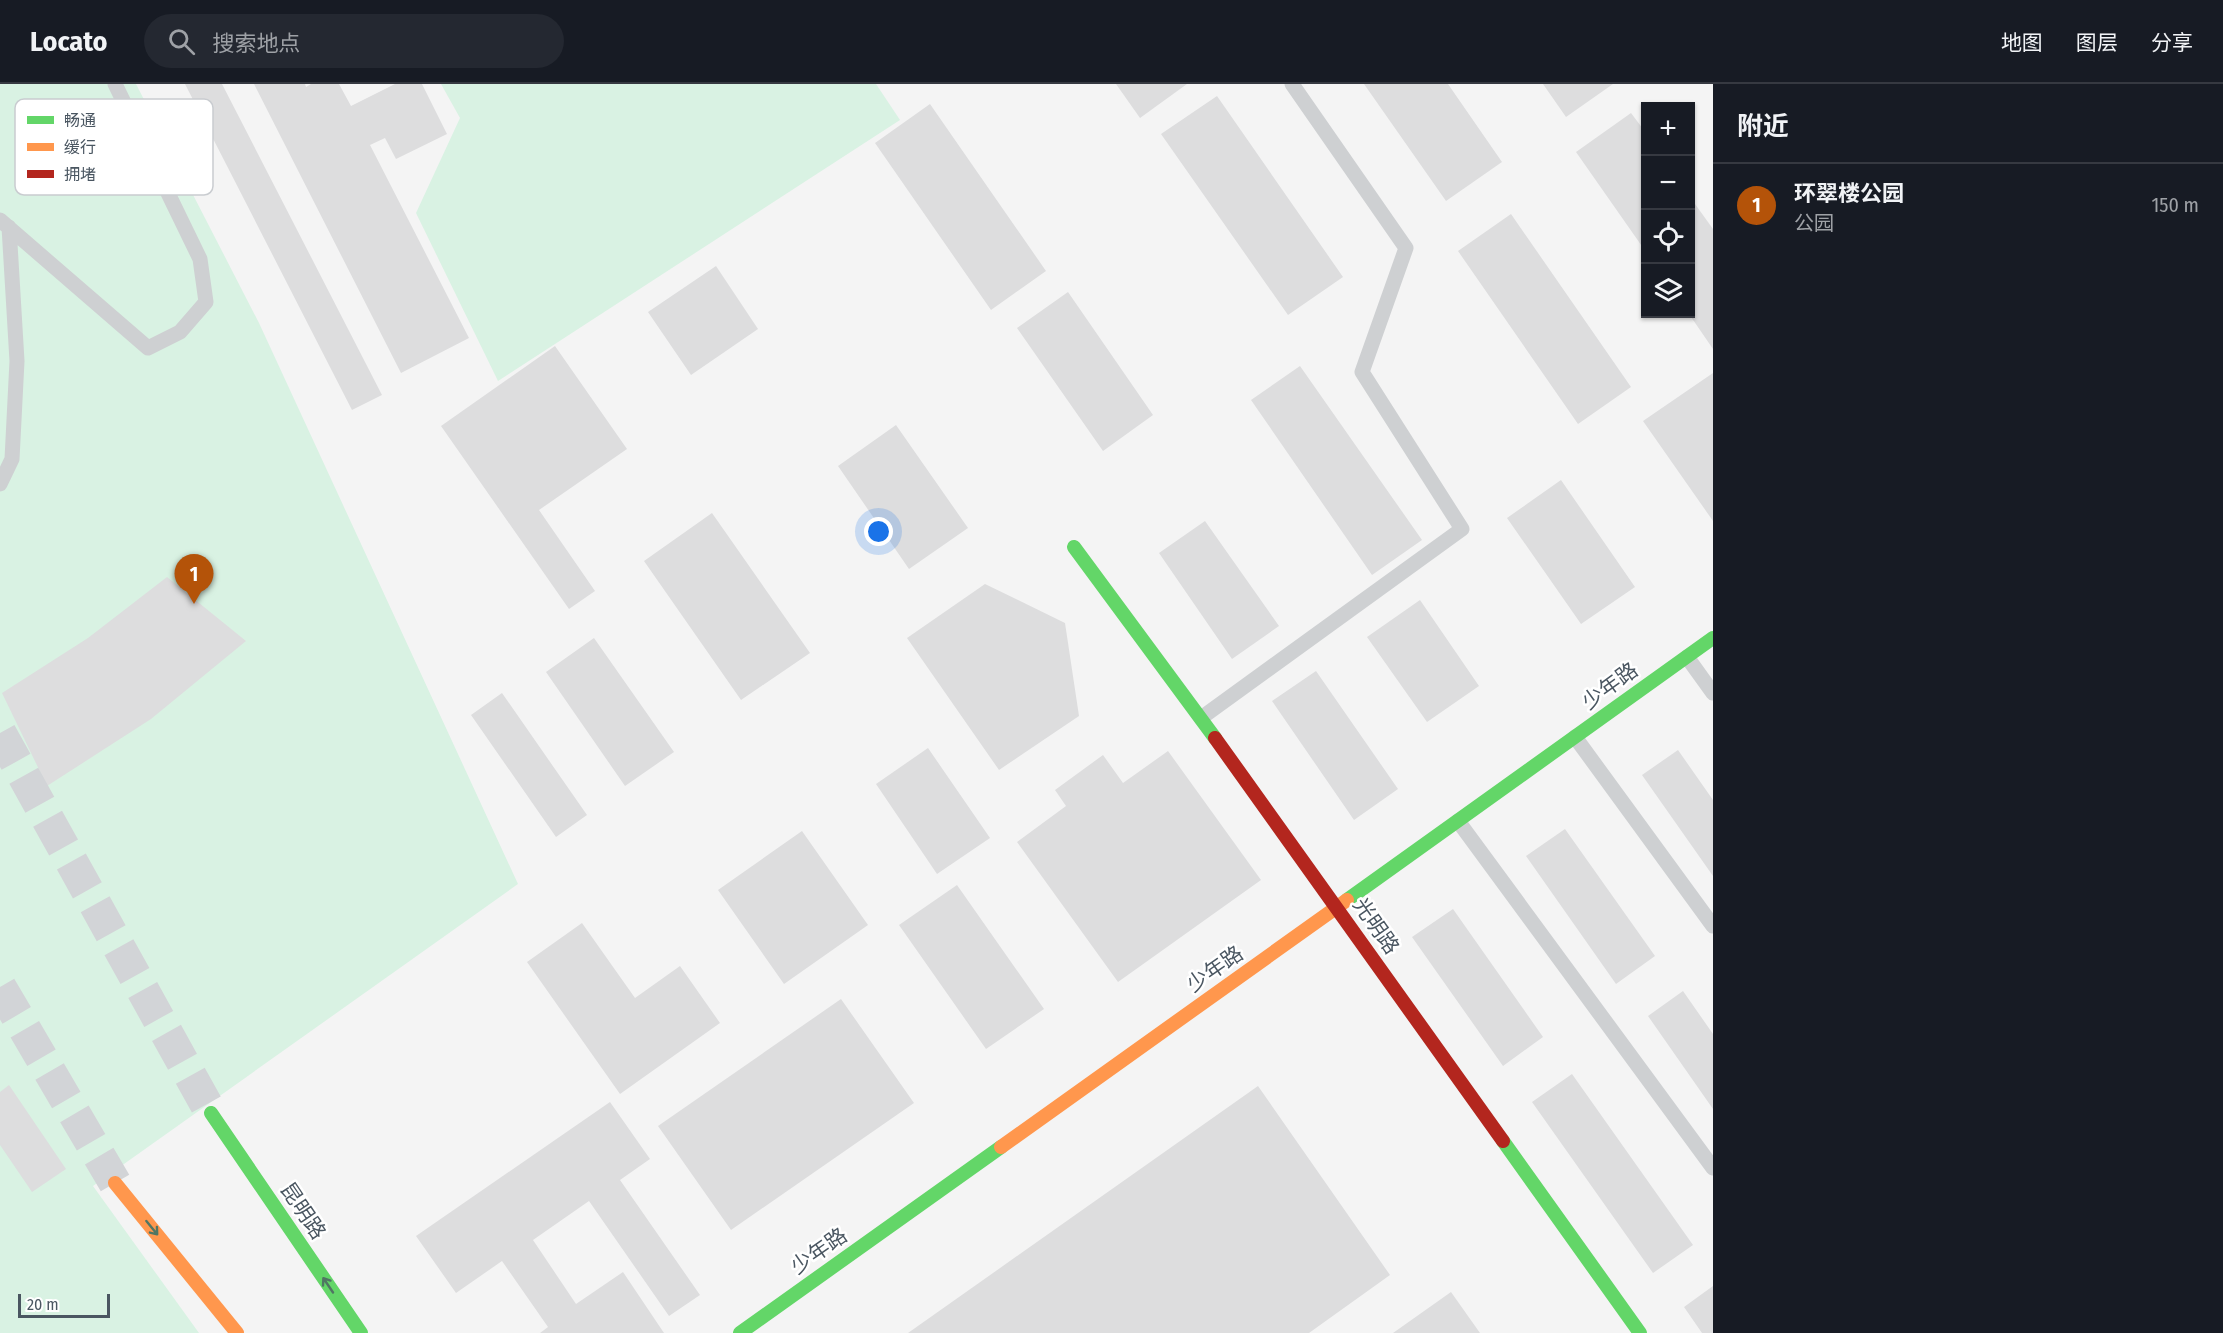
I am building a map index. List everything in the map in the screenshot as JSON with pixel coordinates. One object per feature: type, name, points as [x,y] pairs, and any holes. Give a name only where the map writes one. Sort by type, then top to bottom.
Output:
[{"type":"street","name":"光明路","points":[[1074,547],[1202,718],[1640,1333]]},
{"type":"street","name":"少年路","points":[[741,1333],[1713,638]]},
{"type":"street","name":"昆明路","points":[[211,1113],[361,1333]]},
{"type":"street","points":[[115,1183],[237,1333]]},
{"type":"lane","points":[[115,84],[122,99]]},
{"type":"lane","points":[[1202,718],[1462,529],[1362,372],[1406,248],[1292,84]]},
{"type":"lane","points":[[4,223],[148,348],[180,332],[206,302],[200,259],[169,195]]},
{"type":"lane","points":[[0,484],[12,459],[17,361],[4,223]]},
{"type":"lane","points":[[1687,657],[1713,693]]},
{"type":"lane","points":[[1575,737],[1713,926]]},
{"type":"lane","points":[[1458,821],[1713,1168]]},
{"type":"green space","points":[[0,84],[136,84],[144,99],[15,99],[15,195],[193,195],[259,323],[518,884],[93,1186],[199,1333],[0,1333]]},
{"type":"green space","points":[[441,84],[876,84],[900,120],[498,381],[416,213],[460,118]]},
{"type":"building","points":[[185,84],[222,84],[382,395],[352,410],[213,139],[213,99],[193,99]]},
{"type":"building","points":[[254,84],[305,84],[306,87],[311,84],[339,84],[351,106],[395,84],[422,84],[447,134],[396,159],[385,138],[370,145],[469,338],[401,373]]},
{"type":"building","points":[[1116,84],[1187,84],[1140,118]]},
{"type":"building","points":[[1364,84],[1448,84],[1502,162],[1446,201]]},
{"type":"building","points":[[1543,84],[1613,84],[1566,117]]},
{"type":"building","points":[[1217,96],[1343,277],[1288,315],[1161,134]]},
{"type":"building","points":[[930,104],[1046,271],[991,310],[875,143]]},
{"type":"building","points":[[1631,113],[1641,126],[1641,245],[1576,152]]},
{"type":"building","points":[[1695,204],[1713,229],[1713,349],[1692,318],[1695,318]]},
{"type":"building","points":[[1511,214],[1631,387],[1578,424],[1458,251]]},
{"type":"building","points":[[716,266],[758,329],[691,375],[648,312]]},
{"type":"building","points":[[1068,292],[1153,415],[1103,451],[1017,328]]},
{"type":"building","points":[[555,346],[627,449],[539,510],[595,591],[569,609],[441,426]]},
{"type":"building","points":[[1300,366],[1422,540],[1372,575],[1251,400]]},
{"type":"building","points":[[1713,373],[1713,521],[1643,421]]},
{"type":"building","points":[[896,425],[968,528],[909,569],[838,466]]},
{"type":"building","points":[[1561,480],[1635,587],[1581,624],[1507,518]]},
{"type":"building","points":[[712,513],[810,653],[741,700],[644,561]]},
{"type":"building","points":[[1205,521],[1279,626],[1232,659],[1159,553]]},
{"type":"building","points":[[167,577],[246,641],[151,719],[47,786],[2,693],[88,638]]},
{"type":"building","points":[[985,584],[1065,623],[1079,716],[999,770],[907,638]]},
{"type":"building","points":[[1420,600],[1479,686],[1427,722],[1367,637]]},
{"type":"building","points":[[594,638],[674,752],[625,786],[546,672]]},
{"type":"building","points":[[1316,671],[1398,789],[1354,820],[1272,701]]},
{"type":"building","points":[[502,693],[587,815],[556,837],[471,715]]},
{"type":"building","points":[[928,748],[990,838],[937,874],[876,784]]},
{"type":"building","points":[[1678,750],[1713,800],[1713,876],[1642,775]]},
{"type":"building","points":[[1168,751],[1261,880],[1118,982],[1017,842],[1066,806],[1055,790],[1103,755],[1123,783]]},
{"type":"building","points":[[1565,829],[1655,956],[1616,984],[1526,856]]},
{"type":"building","points":[[802,831],[868,925],[784,984],[718,890]]},
{"type":"building","points":[[957,885],[1044,1009],[986,1049],[899,925]]},
{"type":"building","points":[[1453,909],[1543,1037],[1503,1066],[1412,937]]},
{"type":"building","points":[[582,923],[635,998],[680,966],[720,1023],[620,1094],[527,962]]},
{"type":"building","points":[[1683,991],[1713,1034],[1713,1109],[1648,1016]]},
{"type":"building","points":[[841,999],[914,1103],[731,1230],[658,1126]]},
{"type":"building","points":[[1572,1074],[1693,1245],[1653,1273],[1532,1102]]},
{"type":"building","points":[[9,1085],[66,1169],[32,1192],[0,1145],[0,1092]]},
{"type":"building","points":[[1258,1086],[1390,1275],[1309,1333],[908,1333]]},
{"type":"building","points":[[610,1102],[650,1159],[620,1180],[700,1295],[669,1316],[589,1201],[533,1240],[576,1304],[623,1272],[664,1333],[540,1333],[548,1327],[502,1261],[456,1293],[416,1236]]},
{"type":"building","points":[[1713,1286],[1713,1333],[1702,1333],[1684,1307]]},
{"type":"building","points":[[1451,1292],[1480,1333],[1393,1333]]},
{"type":"tunnel","points":[[0,733],[211,1113]]},
{"type":"tunnel","points":[[0,987],[115,1183]]},
{"type":"traffic: fast","points":[[1074,547],[1215,738]]},
{"type":"traffic: fast","points":[[1347,900],[1713,638]]},
{"type":"traffic: fast","points":[[211,1113],[361,1333]]},
{"type":"traffic: fast","points":[[1503,1141],[1640,1333]]},
{"type":"traffic: fast","points":[[740,1333],[1001,1147]]},
{"type":"traffic: slow","points":[[1001,1147],[1347,900]]},
{"type":"traffic: slow","points":[[115,1183],[237,1333]]},
{"type":"traffic: jam","points":[[1215,738],[1503,1141]]},
{"type":"place","name":"环翠楼公园","points":[[194,604]]}]
